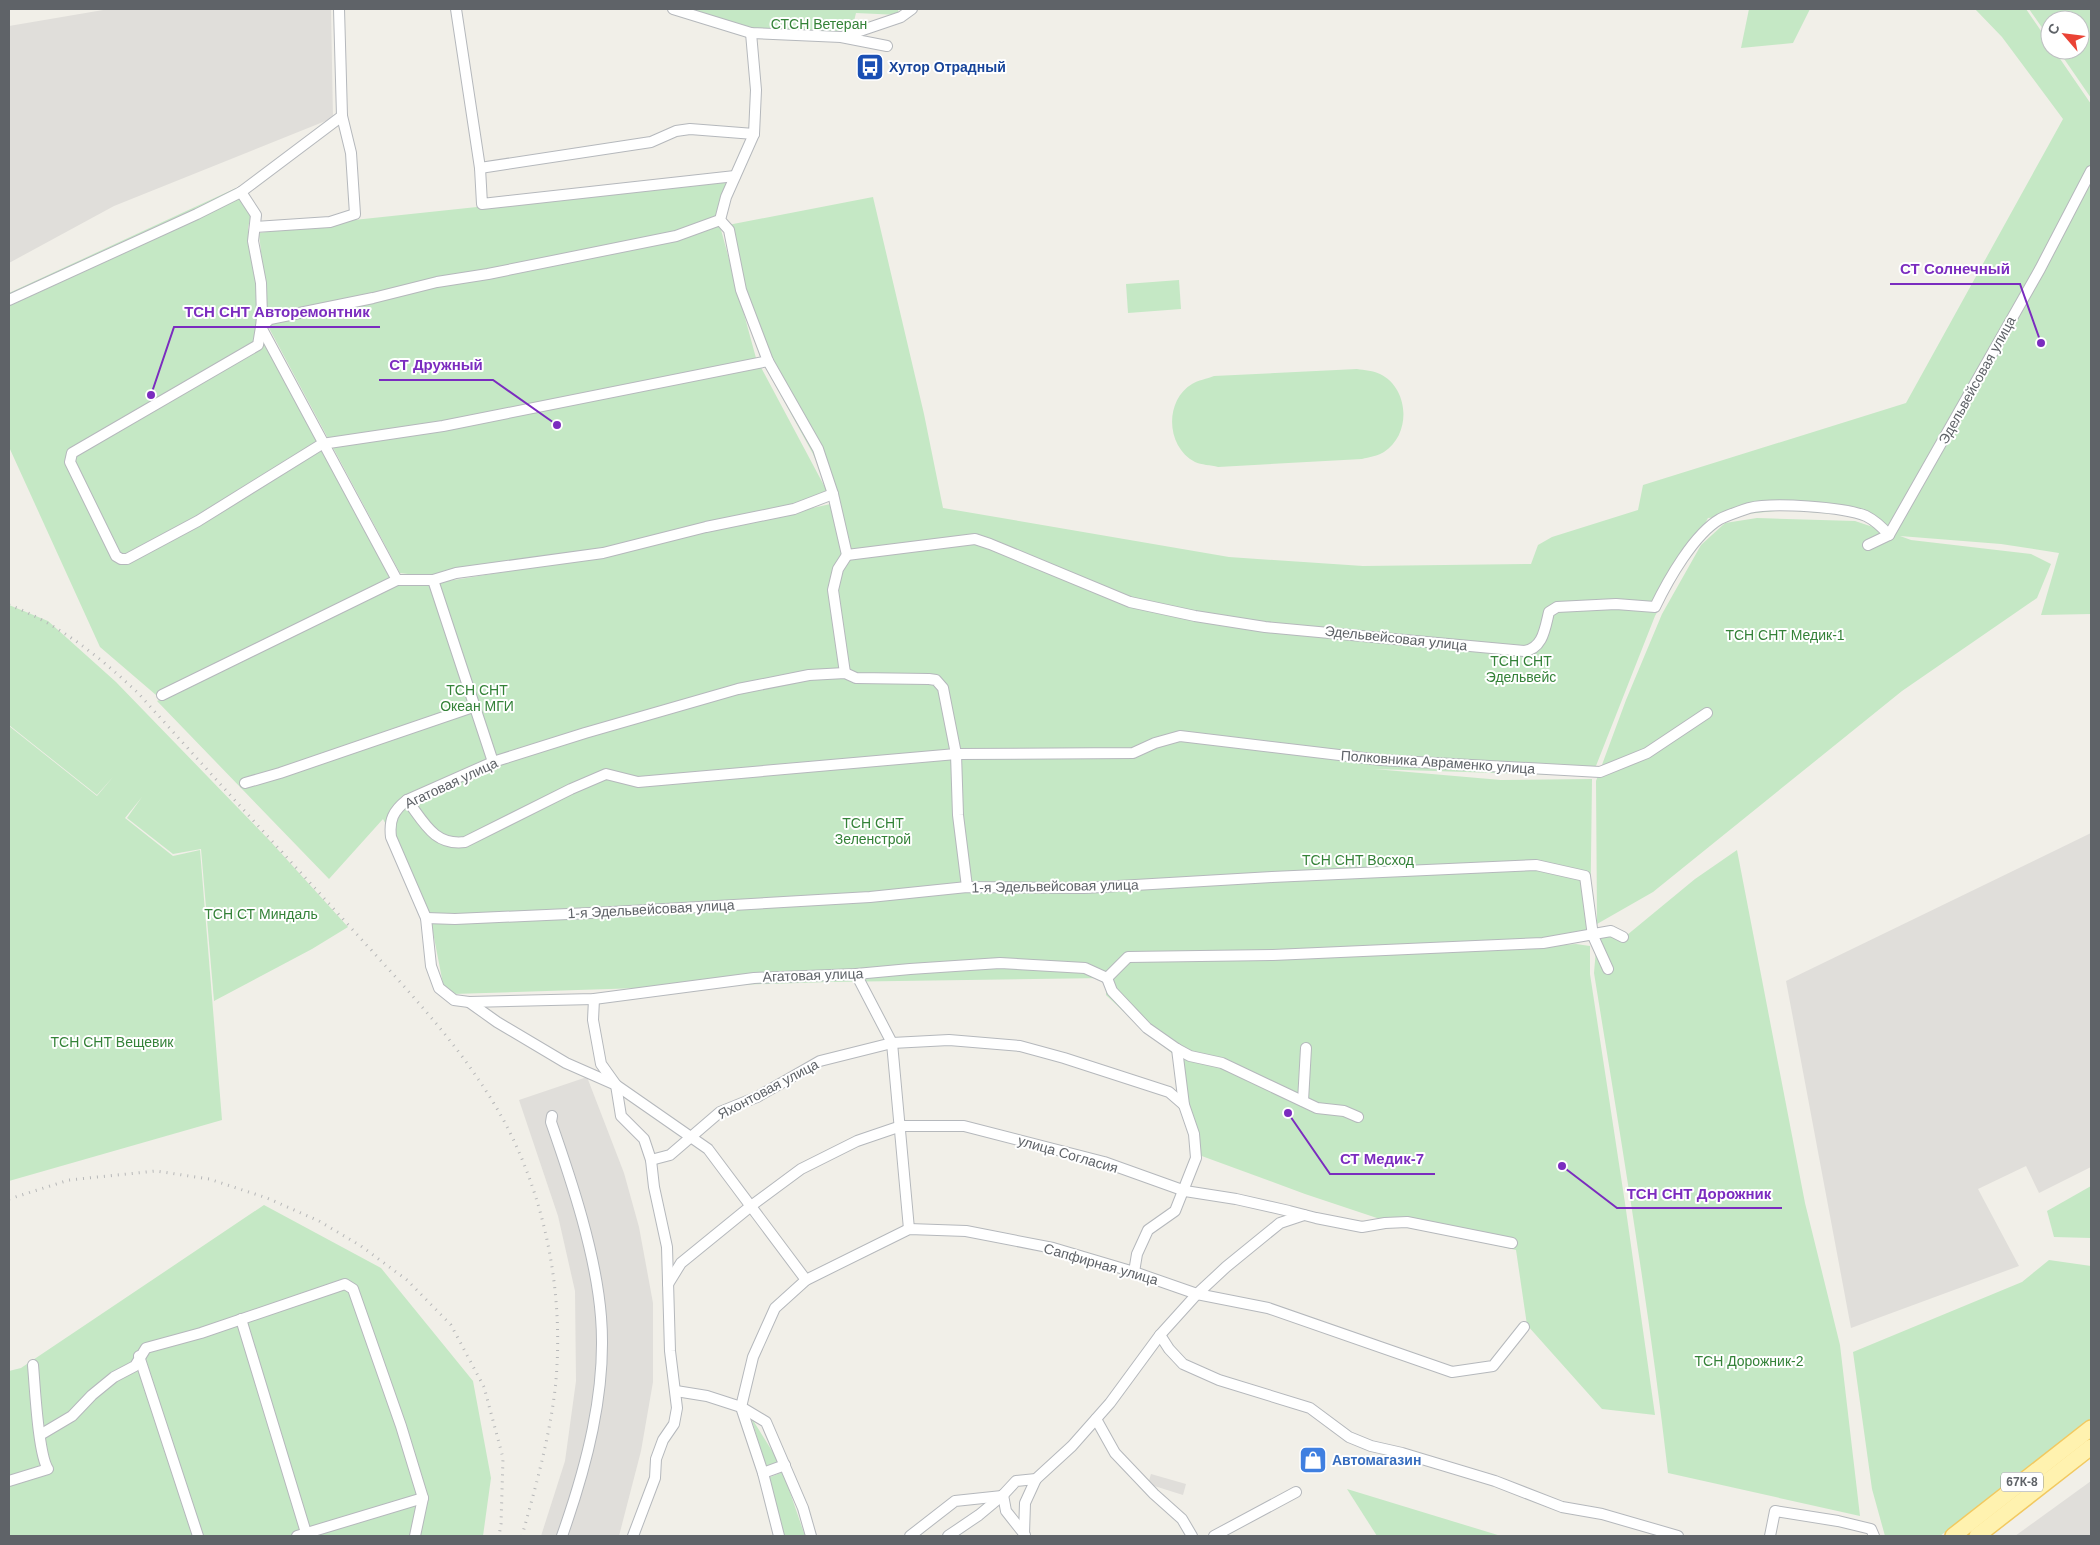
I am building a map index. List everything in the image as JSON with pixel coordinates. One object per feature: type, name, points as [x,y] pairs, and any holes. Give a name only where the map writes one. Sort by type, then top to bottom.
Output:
[{"type":"main road","name":"67К-8","points":[[1952,1536],[2091,1428]]},
{"type":"main road","name":"67К-8","points":[[1977,1536],[2091,1447]]},
{"type":"street","points":[[254,228],[272,225],[330,222],[356,214],[351,153],[342,116],[339,9]]},
{"type":"street","points":[[456,9],[480,168],[482,204],[735,176]]},
{"type":"street","points":[[673,9],[751,33],[841,37],[887,46]]},
{"type":"street","points":[[841,37],[901,17],[912,9]]},
{"type":"street","points":[[720,220],[726,197],[754,134],[756,90],[751,33]]},
{"type":"street","points":[[9,300],[198,214],[241,192],[342,116]]},
{"type":"street","points":[[480,168],[650,142],[683,130],[754,134]]},
{"type":"street","name":"Эдельвейсовая улица","points":[[847,555],[975,539],[1130,602],[1195,616],[1265,627],[1529,650],[1538,644],[1549,612],[1557,607],[1616,604],[1655,607],[1675,567],[1701,536],[1720,519],[1750,508],[1777,506],[1807,507],[1857,513],[1880,524],[1889,535],[2040,269],[2091,172]]},
{"type":"street","points":[[241,192],[256,215],[253,240],[261,283],[262,317],[258,345],[72,453],[70,462],[116,556],[121,559],[127,559],[198,521],[322,444],[443,426],[768,361]]},
{"type":"street","points":[[260,327],[270,319],[374,298],[437,282],[488,274],[676,236],[720,220]]},
{"type":"street","points":[[720,220],[728,230],[742,290],[768,361],[818,449],[833,494],[847,555],[838,569],[833,590],[845,673]]},
{"type":"street","points":[[260,327],[397,580]]},
{"type":"street","points":[[162,695],[397,580],[433,580],[456,573],[603,553],[706,527],[794,509],[833,494]]},
{"type":"street","points":[[1868,545],[1889,535]]},
{"type":"street","points":[[433,580],[493,762]]},
{"type":"street","name":"Агатовая улица","points":[[966,888],[958,815],[956,754],[943,688],[936,680],[856,678],[845,673],[810,675],[738,689],[585,733],[493,762],[407,800],[395,812],[390,824],[391,837],[426,918],[431,966],[439,988],[454,1000],[469,1002],[594,999],[754,978],[856,974],[910,968],[1000,963],[1084,968],[1107,978]]},
{"type":"street","points":[[245,783],[289,770],[474,707]]},
{"type":"street","name":"Полковника Авраменко улица","points":[[407,800],[435,836],[444,841],[455,843],[465,842],[571,788],[606,774],[638,782],[956,754],[1133,753],[1154,743],[1180,736],[1381,760],[1600,772],[1647,752],[1707,713]]},
{"type":"street","name":"1-я Эдельвейсовая улица","points":[[426,918],[455,919],[612,912],[870,897],[966,888],[1084,888],[1272,876],[1536,865],[1585,876],[1593,936],[1608,969]]},
{"type":"street","points":[[1358,1117],[1344,1111],[1317,1108],[1222,1063],[1190,1056],[1177,1049],[1147,1028],[1112,991],[1107,978],[1128,957],[1273,955],[1543,943],[1593,936],[1611,931],[1623,937]]},
{"type":"street","points":[[856,974],[892,1043],[909,1228]]},
{"type":"street","points":[[594,999],[593,1020],[601,1064],[616,1086],[621,1116],[644,1139],[651,1160],[654,1187],[667,1247],[670,1350],[677,1408],[674,1424],[663,1440],[656,1459],[655,1478],[633,1536]]},
{"type":"street","points":[[469,1002],[497,1022],[566,1063],[616,1086],[708,1149],[806,1280]]},
{"type":"street","name":"Яхонтовая улица","points":[[651,1160],[670,1155],[720,1112],[757,1097],[820,1060],[892,1043],[949,1040],[1020,1046],[1064,1058],[1169,1092],[1184,1105]]},
{"type":"street","points":[[1304,1101],[1306,1048]]},
{"type":"street","points":[[1134,1272],[1137,1254],[1148,1230],[1175,1211],[1185,1190],[1196,1158],[1194,1134],[1184,1105],[1177,1049]]},
{"type":"street","points":[[552,1116],[551,1122],[579,1209],[592,1261],[601,1317],[600,1369],[594,1417],[575,1499],[562,1536]]},
{"type":"street","name":"улица Согласия","points":[[668,1284],[681,1263],[801,1169],[857,1141],[901,1126],[964,1126],[1104,1162],[1185,1190],[1362,1226],[1407,1222],[1512,1242]]},
{"type":"street","points":[[1025,1535],[1026,1503],[1036,1479],[1072,1446],[1110,1403],[1160,1335],[1197,1294],[1226,1267],[1280,1223],[1305,1215]]},
{"type":"street","name":"Сапфирная улица","points":[[742,1407],[753,1357],[775,1308],[806,1280],[909,1228],[966,1231],[1053,1248],[1134,1272],[1197,1294],[1268,1308],[1452,1372],[1493,1366],[1524,1328]]},
{"type":"street","points":[[40,1435],[72,1416],[92,1395],[114,1377],[135,1366],[146,1348],[201,1333],[345,1284],[353,1289],[401,1426],[423,1498],[415,1536]]},
{"type":"street","points":[[241,1319],[304,1535],[423,1498]]},
{"type":"street","points":[[1160,1335],[1169,1349],[1183,1364],[1219,1380],[1310,1408],[1349,1437],[1371,1446],[1402,1453],[1495,1482],[1562,1507],[1602,1514],[1678,1536]]},
{"type":"street","points":[[140,1356],[198,1536]]},
{"type":"street","points":[[9,1481],[48,1469],[44,1464],[33,1365]]},
{"type":"street","points":[[676,1392],[708,1396],[742,1407],[766,1422],[803,1508],[811,1536]]},
{"type":"street","points":[[742,1407],[779,1536]]},
{"type":"street","points":[[1096,1419],[1115,1453],[1154,1494],[1182,1519],[1192,1536]]},
{"type":"street","points":[[762,1473],[785,1466]]},
{"type":"street","points":[[948,1536],[1002,1496],[1016,1481],[1036,1479]]},
{"type":"street","points":[[1214,1536],[1296,1492]]},
{"type":"street","points":[[1002,1496],[1006,1512],[1025,1535]]},
{"type":"street","points":[[910,1536],[954,1501],[1002,1496]]},
{"type":"street","points":[[1770,1536],[1775,1511],[1838,1521],[1870,1529],[1874,1536]]},
{"type":"shaded area","points":[[109,9],[331,9],[333,118],[114,206],[9,263],[9,26]]},
{"type":"shaded area","points":[[2091,833],[2091,1167],[2039,1193],[2026,1166],[1978,1189],[2019,1266],[1851,1328],[1786,981]]},
{"type":"shaded area","points":[[587,1077],[624,1173],[639,1227],[653,1303],[653,1382],[641,1451],[619,1536],[541,1536],[565,1461],[576,1381],[575,1291],[558,1216],[519,1100]]},
{"type":"shaded area","points":[[1151,1474],[1186,1484],[1183,1495],[1148,1484]]},
{"type":"shaded area","points":[[2091,1481],[2091,1536],[2015,1536]]},
{"type":"green space","name":"СТСН Ветеран","points":[[664,9],[898,9],[899,15],[856,13],[853,25],[839,39],[787,37]]},
{"type":"green space","points":[[1749,9],[1810,9],[1793,43],[1741,48]]},
{"type":"green space","points":[[1975,9],[2026,9],[2040,29],[2040,60],[2061,60],[2091,104],[2091,614],[2041,615],[2059,553],[2001,544],[1900,536],[1911,540],[2031,554],[2051,564],[2037,598],[1902,691],[1653,892],[1597,924],[1596,781],[1626,700],[1662,614],[1701,545],[1725,523],[1757,518],[1855,521],[1882,530],[1858,516],[1785,510],[1708,518],[1655,616],[1592,776],[1374,769],[1501,780],[1592,779],[1590,940],[1232,959],[1478,951],[1576,944],[1590,946],[1590,974],[1655,1415],[1602,1409],[1527,1325],[1516,1250],[1380,1219],[1199,1155],[1173,1054],[1141,1028],[1106,995],[1106,978],[830,982],[453,994],[443,984],[431,922],[407,864],[383,819],[329,879],[157,701],[398,583],[429,584],[621,553],[835,503],[813,454],[760,357],[728,225],[873,197],[924,414],[943,508],[1229,557],[1363,566],[1531,564],[1538,545],[1552,537],[1638,510],[1643,485],[1906,403],[2063,119],[2002,37]]},
{"type":"green space","points":[[2029,9],[2091,9],[2091,98],[2065,60],[2090,60],[2090,10],[2040,10],[2040,25]]},
{"type":"green space","points":[[730,180],[720,226],[756,358],[828,493],[731,521],[632,543],[431,577],[400,573],[269,328],[259,233],[354,220]]},
{"type":"green space","points":[[236,188],[251,215],[248,228],[264,342],[393,579],[156,695],[100,647],[9,447],[9,293]]},
{"type":"green space","points":[[1179,280],[1181,309],[1128,313],[1126,284]]},
{"type":"green space","points":[[1357,369],[1378,373],[1390,381],[1397,390],[1401,400],[1403,423],[1399,434],[1393,444],[1379,455],[1362,459],[1218,467],[1195,462],[1185,455],[1178,446],[1172,424],[1173,412],[1183,392],[1197,381],[1214,376]]},
{"type":"green space","name":"ТСН СНТ Вещевик","points":[[9,605],[48,621],[116,682],[270,841],[348,927],[312,949],[214,1001],[201,849],[173,854],[127,818],[142,797],[125,818],[173,856],[200,850],[222,1120],[9,1181],[9,726],[97,796],[113,777],[97,795],[9,725]]},
{"type":"green space","name":"ТСН Дорожник-2","points":[[1737,850],[1805,1203],[1840,1345],[1860,1516],[1668,1473],[1643,1285],[1594,973],[1597,937],[1612,934],[1621,940],[1695,879]]},
{"type":"green space","points":[[2091,1186],[2091,1238],[2054,1237],[2047,1211]]},
{"type":"green space","points":[[264,1205],[381,1268],[473,1381],[491,1478],[483,1536],[9,1536],[9,1371],[21,1368]]},
{"type":"green space","points":[[2049,1260],[2091,1266],[2091,1422],[1940,1536],[1885,1536],[1872,1489],[1853,1352],[2022,1282]]},
{"type":"green space","points":[[751,1417],[779,1462],[766,1467]]},
{"type":"green space","points":[[783,1472],[805,1536],[783,1536],[768,1478]]},
{"type":"green space","points":[[1347,1489],[1501,1536],[1377,1536]]},
{"type":"railway","points":[[9,605],[45,621],[62,632],[109,667],[138,693],[424,1009],[473,1072],[507,1127],[523,1162],[546,1236],[557,1314],[558,1352],[555,1390],[541,1464],[522,1536]]},
{"type":"railway","points":[[9,1199],[69,1180],[156,1171],[209,1179],[267,1198],[319,1221],[361,1246],[407,1280],[451,1325],[484,1387],[503,1458],[499,1536]]},
{"type":"place","name":"Хутор Отрадный","points":[[870,67]]},
{"type":"place","name":"СТ Солнечный","points":[[2041,343]]},
{"type":"place","name":"ТСН СНТ Авторемонтник","points":[[151,395]]},
{"type":"place","name":"СТ Дружный","points":[[557,425]]},
{"type":"place","name":"СТ Медик-7","points":[[1288,1113]]},
{"type":"place","name":"ТСН СНТ Дорожник","points":[[1562,1166]]},
{"type":"place","name":"Автомагазин","points":[[1313,1460]]},
{"type":"park label","name":"ТСН СНТ Медик-1","points":[[1785,635]]},
{"type":"park label","name":"ТСН СНТ Эдельвейс","points":[[1521,670]]},
{"type":"park label","name":"ТСН СНТ Океан МГИ","points":[[477,698]]},
{"type":"park label","name":"ТСН СНТ Зеленстрой","points":[[873,832]]},
{"type":"park label","name":"ТСН СНТ Восход","points":[[1358,860]]},
{"type":"park label","name":"ТСН СТ Миндаль","points":[[261,914]]}]
